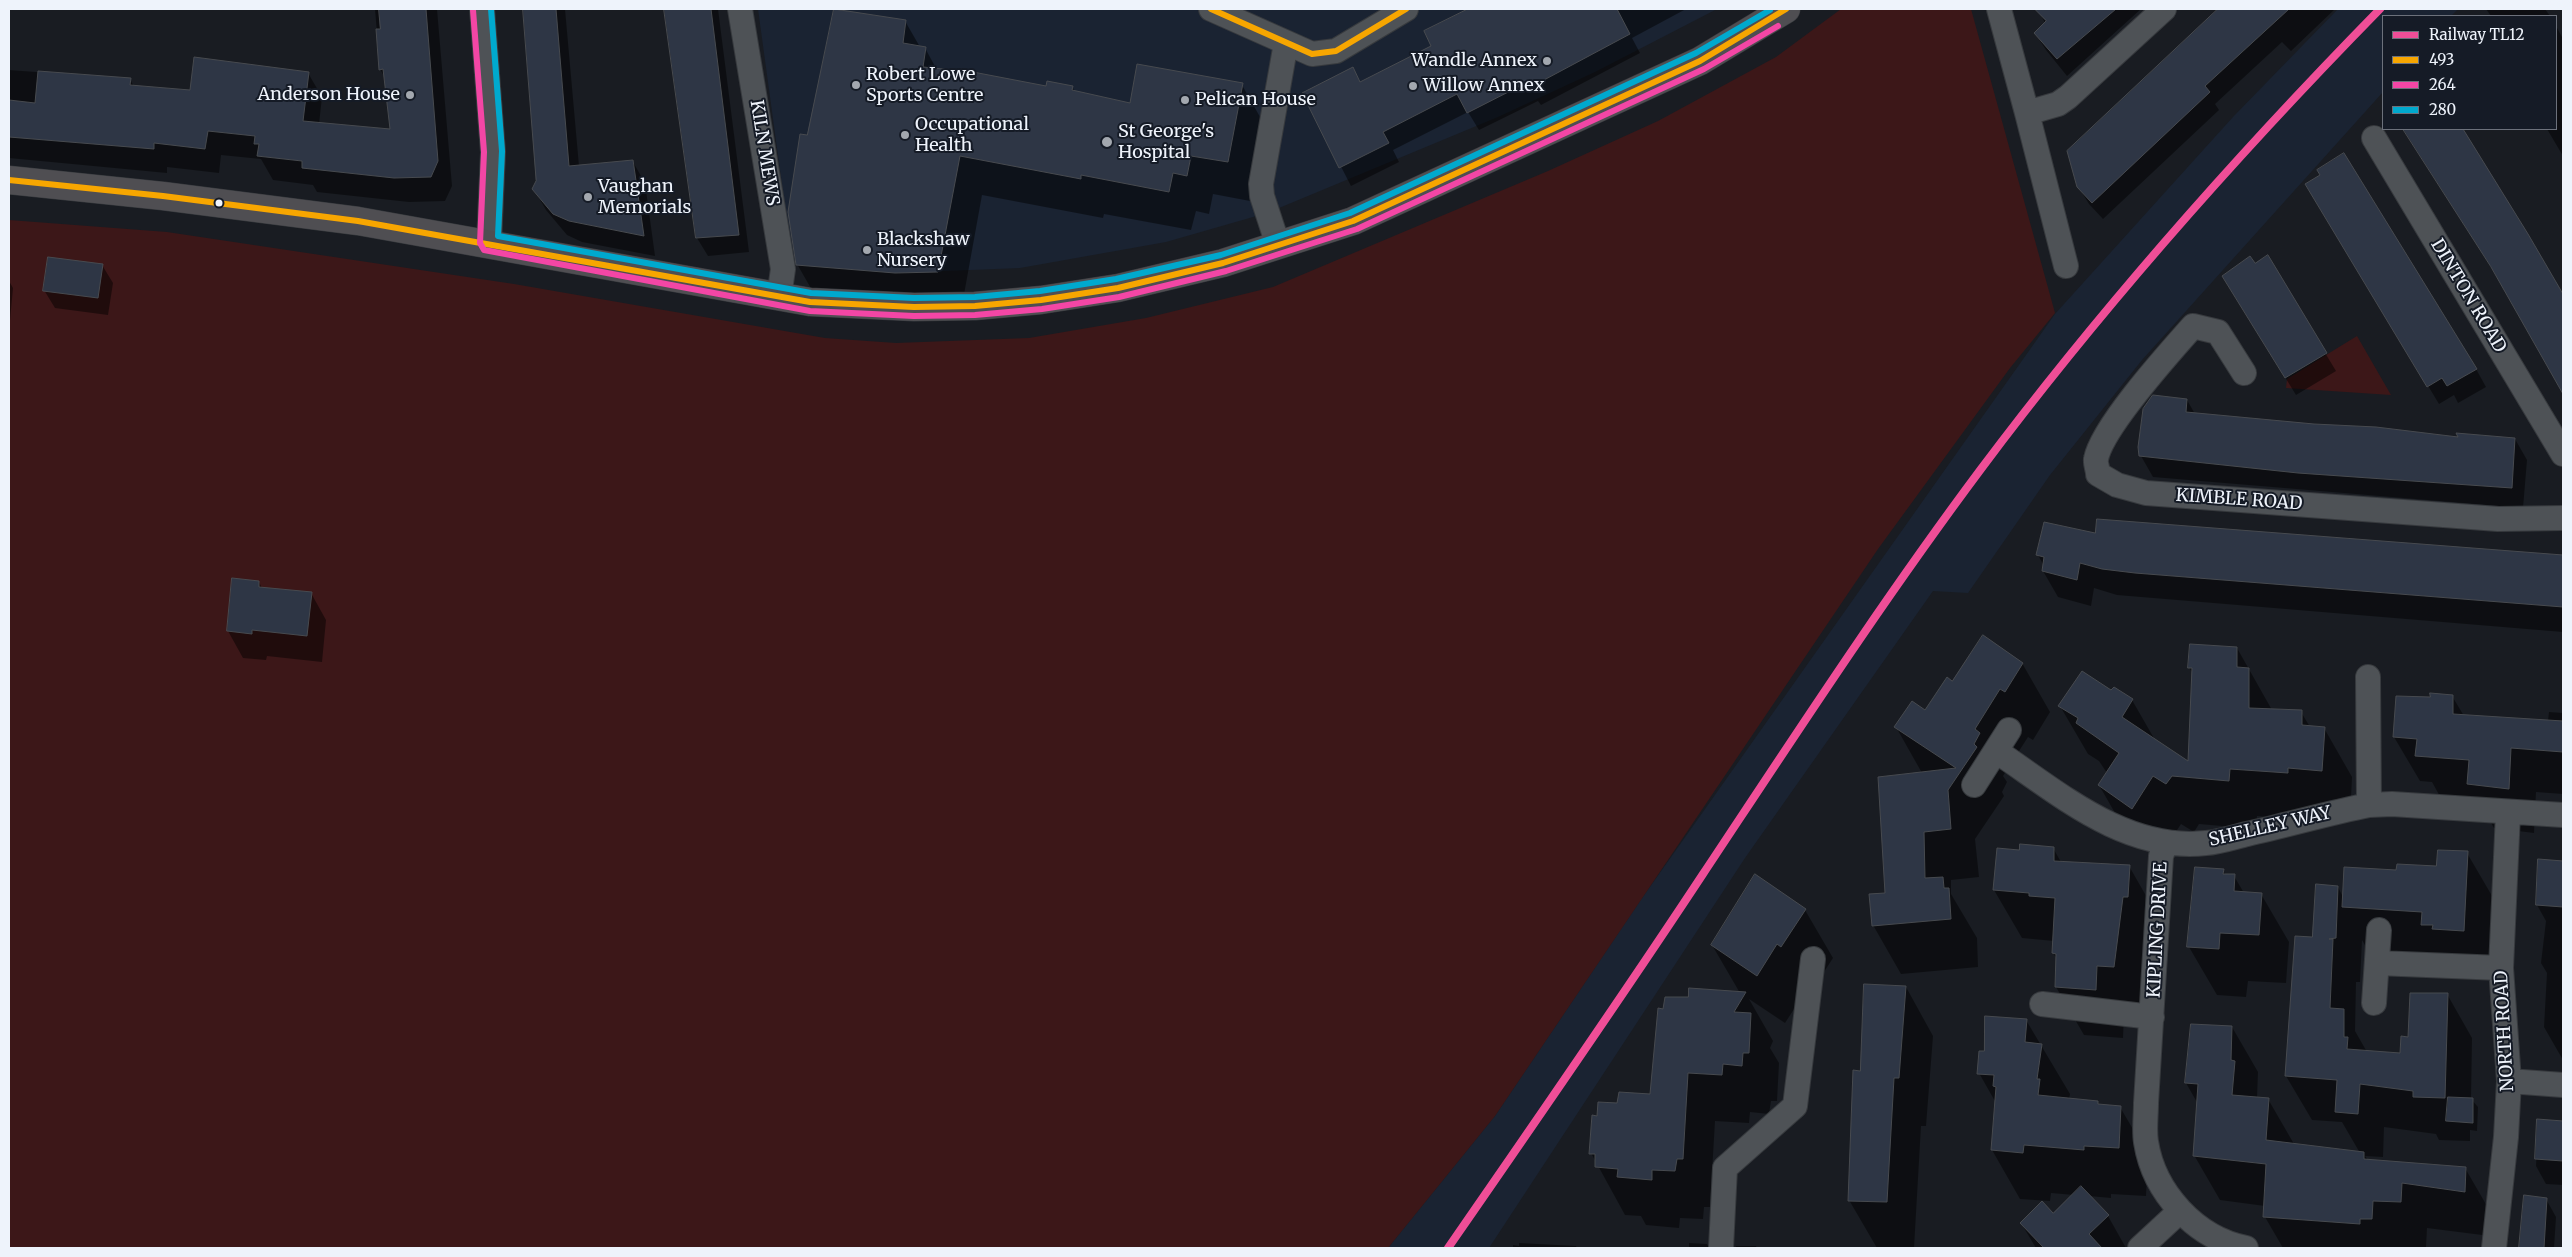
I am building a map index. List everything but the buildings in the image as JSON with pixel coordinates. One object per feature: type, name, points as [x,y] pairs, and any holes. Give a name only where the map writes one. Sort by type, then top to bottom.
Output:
[{"type":"street","points":[[482,9],[493,152],[489,243]]},
{"type":"street","name":"KILN MEWS","points":[[740,9],[782,269],[779,297]]},
{"type":"street","points":[[1211,9],[1312,54],[1336,50],[1406,9]]},
{"type":"street","points":[[9,180],[163,196],[339,218],[489,243],[779,297],[844,304],[914,306],[975,306],[1040,300],[1118,288],[1223,263],[1353,221],[1509,151],[1700,61],[1786,9]]},
{"type":"street","points":[[1998,9],[2066,266]]},
{"type":"street","points":[[2027,113],[2058,104],[2068,97],[2164,9]]},
{"type":"street","points":[[1278,245],[1262,196],[1261,184],[1286,43]]},
{"type":"street","name":"DINTON ROAD","points":[[2374,138],[2563,454]]},
{"type":"street","name":"KIMBLE ROAD","points":[[2244,373],[2218,332],[2193,326],[2135,395],[2103,442],[2096,460],[2098,474],[2117,485],[2146,493],[2165,495],[2498,519],[2563,518]]},
{"type":"street","points":[[2368,677],[2369,805]]},
{"type":"street","points":[[1974,785],[2010,730]]},
{"type":"street","name":"SHELLEY WAY","points":[[1996,751],[2084,810],[2111,825],[2135,835],[2166,843],[2206,843],[2369,805],[2392,804],[2508,813],[2563,815]]},
{"type":"street","name":"NORTH ROAD","points":[[2494,1248],[2506,1137],[2509,1081],[2501,968],[2508,813]]},
{"type":"street","name":"KIPLING DRIVE","points":[[2166,843],[2161,856],[2146,1103],[2146,1142],[2157,1180],[2180,1211],[2208,1233],[2246,1248]]},
{"type":"street","points":[[2374,1004],[2379,930]]},
{"type":"street","points":[[1721,1248],[1725,1168],[1795,1106],[1813,959]]},
{"type":"street","points":[[2377,963],[2501,968]]},
{"type":"street","name":"KIPLING DRIVE","points":[[2042,1004],[2152,1017]]},
{"type":"street","points":[[2509,1081],[2563,1085]]},
{"type":"street","points":[[2140,1248],[2180,1211]]},
{"type":"shaded area","name":"St George's Hospital","points":[[758,9],[1717,9],[1595,72],[1498,117],[1267,213],[1166,242],[1020,268],[895,273],[793,265]]},
{"type":"shaded area","points":[[1841,9],[1971,9],[2055,313],[2010,368],[1878,549],[1495,1116],[1388,1248],[9,1248],[9,220],[167,232],[514,284],[825,338],[896,343],[1029,338],[1146,318],[1273,287],[1548,171],[1658,121],[1776,57]]},
{"type":"shaded area","points":[[2338,9],[2458,9],[2452,15],[2382,15],[2382,93],[2142,360],[2050,475],[1968,593],[1933,591],[1745,858],[1489,1248],[1388,1248],[1495,1116],[1640,901],[2055,314],[2233,117]]},
{"type":"shaded area","points":[[2357,336],[2391,395],[2286,388],[2287,379]]},
{"type":"rail line","name":"TL12","points":[[1448,1248],[1640,968],[1874,619],[1981,469],[2027,408],[2173,232],[2275,119],[2380,9]]},
{"type":"transit line","name":"280","points":[[491,9],[502,151],[498,236],[811,293],[914,298],[975,297],[1040,291],[1116,279],[1221,255],[1350,213],[1696,53],[1770,10]]},
{"type":"transit line","name":"493","points":[[1211,9],[1312,54],[1336,51],[1406,9]]},
{"type":"transit line","name":"493","points":[[9,180],[163,196],[358,221],[810,302],[914,307],[975,306],[1041,300],[1118,288],[1223,263],[1353,221],[1700,61],[1786,9]]},
{"type":"transit line","name":"264","points":[[473,10],[484,152],[480,243],[484,250],[810,311],[914,316],[975,315],[1042,309],[1119,297],[1226,271],[1357,229],[1704,69],[1778,26]]},
{"type":"place","name":"Wandle Annex","points":[[1547,61]]},
{"type":"place","name":"Robert Lowe Sports Centre","points":[[856,85]]},
{"type":"place","name":"Willow Annex","points":[[1413,86]]},
{"type":"place","name":"Anderson House","points":[[410,95]]},
{"type":"place","name":"Pelican House","points":[[1185,100]]},
{"type":"place","name":"Occupational Health","points":[[905,135]]},
{"type":"place","name":"St George's Hospital","points":[[1107,142]]},
{"type":"place","name":"Vaughan Memorials","points":[[588,197]]},
{"type":"place","name":"Blackshaw Nursery","points":[[867,250]]}]
